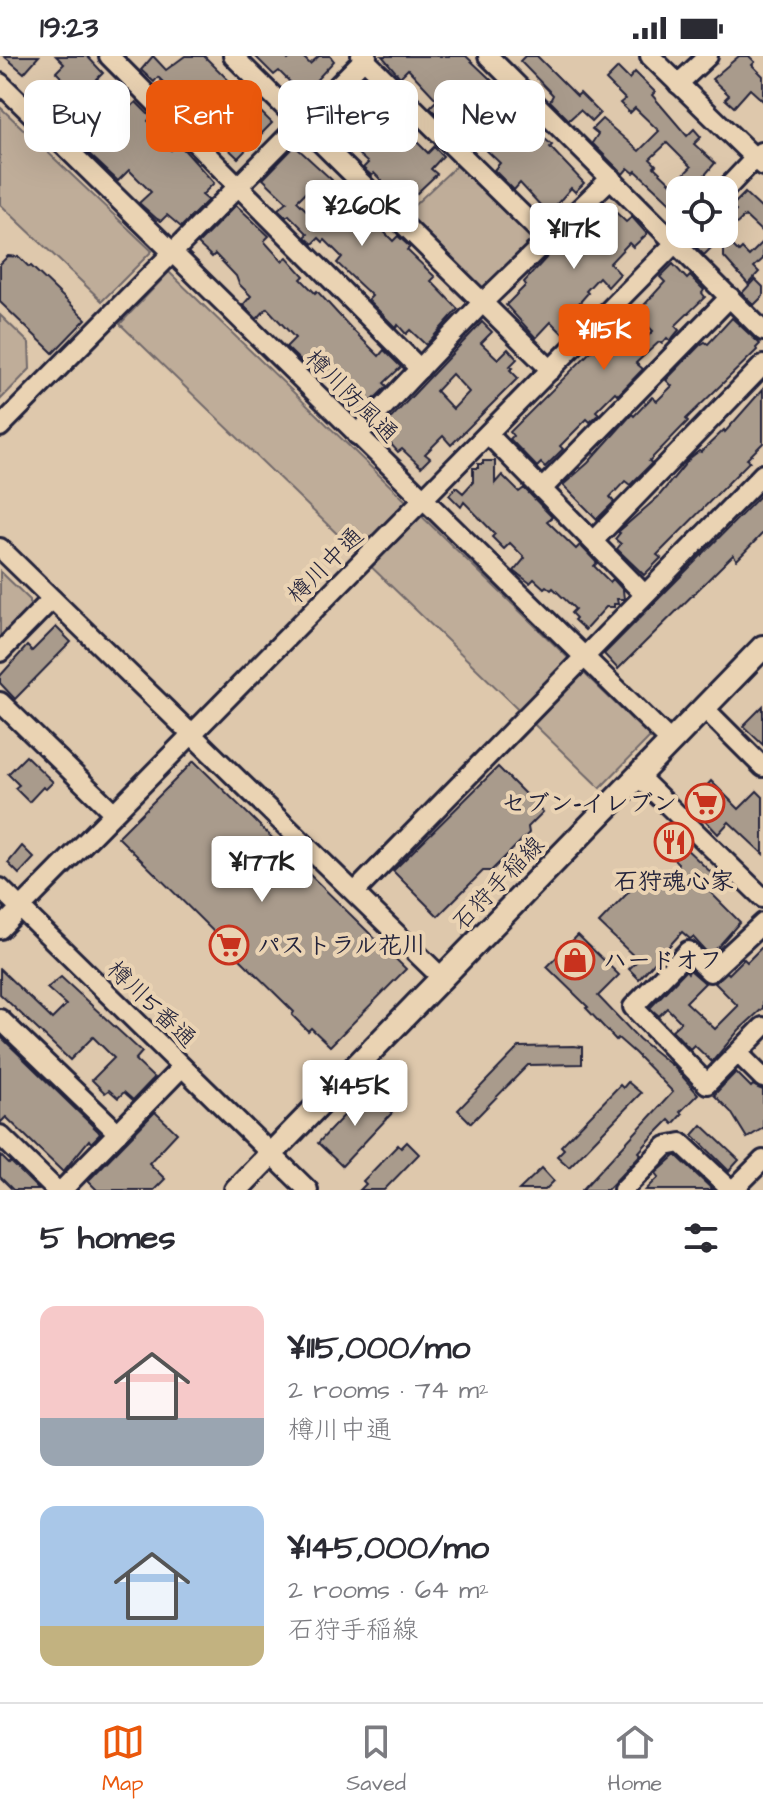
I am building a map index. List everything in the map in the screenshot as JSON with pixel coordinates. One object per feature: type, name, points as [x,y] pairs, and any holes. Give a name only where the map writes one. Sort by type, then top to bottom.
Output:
[{"type":"main road","name":"石狩手稲線","points":[[236,1190],[763,647]]},
{"type":"street","points":[[109,56],[420,369]]},
{"type":"street","points":[[233,56],[278,100]]},
{"type":"street","points":[[488,56],[611,178],[666,226]]},
{"type":"street","points":[[650,56],[760,158],[738,178]]},
{"type":"street","points":[[678,84],[708,56]]},
{"type":"street","points":[[343,80],[364,57],[548,240]]},
{"type":"street","name":"樽川防風通","points":[[0,83],[671,742]]},
{"type":"street","points":[[0,427],[278,148]]},
{"type":"street","points":[[330,152],[551,370]]},
{"type":"street","points":[[357,435],[482,303],[611,178]]},
{"type":"street","name":"樽川中通","points":[[0,929],[670,248]]},
{"type":"street","points":[[688,248],[763,331]]},
{"type":"street","points":[[542,489],[730,297]]},
{"type":"street","points":[[593,541],[763,365]]},
{"type":"street","points":[[488,434],[644,594]]},
{"type":"street","points":[[355,892],[763,474]]},
{"type":"street","points":[[0,548],[442,978]]},
{"type":"street","points":[[0,652],[52,599]]},
{"type":"street","points":[[0,702],[113,812]]},
{"type":"street","points":[[704,708],[761,762]]},
{"type":"street","points":[[638,776],[763,898]]},
{"type":"street","name":"樽川5番通","points":[[0,888],[308,1190]]},
{"type":"street","points":[[763,923],[710,972],[688,951],[633,1007],[707,1084],[763,1027]]},
{"type":"street","points":[[0,1019],[118,1133]]},
{"type":"street","points":[[738,1053],[763,1078]]},
{"type":"street","points":[[2,1141],[59,1190],[182,1067]]},
{"type":"street","points":[[623,1190],[666,1146],[681,1143],[736,1189],[763,1160]]},
{"type":"shaded area","points":[[0,107],[24,130],[24,152],[48,152],[152,251],[102,301],[0,204]]},
{"type":"shaded area","points":[[456,166],[463,168],[534,241],[534,247],[484,289],[478,287],[406,213]]},
{"type":"shaded area","points":[[169,272],[650,737],[600,788],[120,324]]},
{"type":"shaded area","points":[[0,315],[29,343],[30,369],[0,400]]},
{"type":"shaded area","points":[[0,571],[30,600],[30,608],[0,639]]},
{"type":"building","points":[[4,56],[39,56],[24,73]]},
{"type":"building","points":[[56,56],[87,56],[103,73],[96,80],[60,80],[62,78],[56,72],[64,64]]},
{"type":"building","points":[[153,56],[166,70],[185,56],[204,56],[228,80],[161,80],[158,77],[152,80],[141,70]]},
{"type":"building","points":[[255,56],[285,56],[288,60],[292,56],[302,56],[310,64],[319,56],[330,56],[334,61],[316,80],[288,80],[279,71],[274,75]]},
{"type":"building","points":[[382,56],[466,56],[491,80],[434,80],[434,97],[408,69],[400,77]]},
{"type":"building","points":[[525,56],[537,56],[577,96],[580,93],[600,113],[592,121],[580,110],[569,120],[550,101],[553,95],[545,87],[545,80],[538,80],[520,61]]},
{"type":"building","points":[[739,56],[749,56],[755,62],[752,65],[763,76],[763,101],[750,89],[734,107],[725,99],[729,95],[712,79]]},
{"type":"building","points":[[618,68],[629,79],[635,72],[655,92],[652,95],[687,136],[694,129],[701,137],[694,144],[715,163],[704,176],[682,176],[691,167],[667,143],[650,159],[666,178],[666,199],[636,171],[634,173],[628,168],[623,174],[592,143],[598,134],[592,129],[602,119],[639,151],[659,131],[635,108],[630,113],[620,103],[625,99],[606,80]]},
{"type":"building","points":[[136,102],[146,112],[146,152],[186,152],[214,183],[202,195],[208,200],[181,227],[167,215],[161,221],[157,219],[139,203],[151,192],[129,170],[118,181],[87,152],[130,152],[130,108]]},
{"type":"building","points":[[262,113],[272,123],[262,133]]},
{"type":"building","points":[[545,139],[584,183],[575,192],[571,188],[557,204],[562,209],[552,218],[520,183],[514,190],[494,170],[500,163],[488,152],[545,152]]},
{"type":"building","points":[[418,143],[428,153],[434,147],[434,152],[443,156],[431,169],[437,174],[416,194],[413,191],[407,197],[400,189],[393,192],[374,173],[372,176],[363,168],[368,163],[356,152],[418,152]]},
{"type":"building","points":[[289,152],[302,152],[332,180],[329,184],[343,199],[348,194],[393,241],[398,236],[410,247],[407,250],[435,277],[431,281],[458,309],[426,345],[410,330],[406,334],[398,325],[396,328],[368,300],[372,296],[337,263],[342,257],[325,240],[323,242],[319,238],[313,244],[305,237],[308,234],[289,215],[286,217],[278,209],[287,202],[263,179]],"holes":[[[311,187],[332,207],[318,222],[297,201]]]},
{"type":"building","points":[[745,193],[763,210],[763,233],[745,216],[738,223],[738,200]]},
{"type":"building","points":[[604,201],[626,222],[632,217],[647,234],[633,247],[629,243],[610,263],[620,274],[608,287],[599,277],[573,310],[580,316],[562,333],[551,322],[536,338],[506,305],[547,257],[562,242],[564,245],[580,229],[578,226]]},
{"type":"building","points":[[236,205],[269,236],[264,241],[282,261],[287,257],[304,276],[301,279],[315,293],[317,291],[379,356],[384,350],[401,367],[362,411],[350,398],[353,395],[336,379],[332,384],[319,371],[315,375],[286,347],[295,338],[267,308],[257,319],[243,305],[251,296],[215,254],[212,257],[198,244]]},
{"type":"building","points":[[763,242],[763,259],[754,267],[759,272],[748,284],[724,257],[724,248],[735,248],[739,252],[742,249],[749,256]]},
{"type":"building","points":[[697,248],[711,248],[704,255]]},
{"type":"building","points":[[8,256],[19,257],[31,266],[86,319],[53,353],[0,302],[0,264]]},
{"type":"building","points":[[673,264],[687,279],[690,276],[704,290],[702,293],[705,297],[675,326],[679,330],[670,341],[667,338],[662,344],[659,342],[636,363],[643,369],[618,395],[615,392],[596,411],[599,414],[590,422],[587,419],[560,446],[563,449],[545,467],[541,463],[537,467],[510,439],[513,436],[510,432],[599,343],[608,340],[622,325],[641,343],[653,331],[636,314],[665,282],[660,277]]},
{"type":"building","points":[[755,279],[763,287],[763,296],[754,305],[742,293]]},
{"type":"building","points":[[732,318],[760,344],[757,350],[686,419],[688,421],[630,485],[625,481],[610,497],[614,502],[597,519],[563,485],[588,463],[632,414],[634,416],[652,397],[657,401],[672,386],[666,380],[700,345],[708,344]]},
{"type":"building","points":[[482,322],[492,332],[481,343],[498,359],[508,349],[517,359],[510,370],[518,378],[451,445],[443,436],[425,454],[430,458],[421,467],[402,449],[398,452],[379,431]],"holes":[[[452,374],[469,392],[453,409],[436,391]]]},
{"type":"building","points":[[763,389],[763,443],[747,459],[750,461],[657,555],[661,558],[644,575],[617,549],[621,544],[615,539],[618,532],[658,497],[690,458],[725,432]]},
{"type":"building","points":[[483,461],[495,461],[495,483],[502,475],[519,492],[524,488],[552,517],[547,521],[576,549],[580,545],[597,563],[594,566],[623,590],[624,599],[617,599],[618,604],[614,607],[606,607],[585,630],[574,620],[576,618],[571,613],[575,609],[553,588],[544,588],[534,579],[530,583],[514,571],[525,558],[510,543],[504,549],[492,537],[495,534],[464,502],[461,507],[449,495],[456,487],[463,493],[473,482],[473,468],[478,468]]},
{"type":"building","points":[[763,493],[763,533],[737,560],[733,555],[618,669],[604,654]]},
{"type":"building","points":[[56,627],[71,642],[15,699],[0,683],[0,676],[27,646],[32,651]]},
{"type":"building","points":[[763,706],[763,745],[743,726]]},
{"type":"building","points":[[26,756],[53,782],[46,789],[43,787],[29,802],[15,788],[19,785],[8,774]]},
{"type":"building","points":[[194,761],[406,969],[330,1046],[311,1028],[308,1031],[292,1015],[294,1012],[233,952],[230,954],[214,939],[217,935],[118,837]]},
{"type":"building","points":[[498,767],[543,812],[528,827],[529,833],[491,871],[483,871],[438,916],[393,871]]},
{"type":"building","points":[[711,781],[739,809],[757,791],[763,797],[763,854],[729,822],[718,834],[690,804]]},
{"type":"building","points":[[674,829],[688,843],[684,847],[716,877],[706,888],[740,922],[710,956],[693,937],[690,939],[682,932],[639,979],[629,969],[638,960],[599,923],[641,879],[650,888],[659,878],[663,881],[677,866],[678,863],[659,845]]},
{"type":"building","points":[[22,846],[34,858],[19,874],[8,863]]},
{"type":"building","points":[[578,935],[619,975],[598,996],[639,1039],[674,1067],[698,1094],[673,1124],[669,1120],[653,1136],[639,1152],[641,1154],[607,1190],[582,1190],[673,1092],[635,1053],[618,1038],[616,1040],[547,967]]},
{"type":"building","points":[[763,946],[763,1008],[712,1062],[694,1045],[690,1049],[672,1030],[681,1022],[667,1008],[659,1016],[650,1008],[686,970],[688,973],[690,970],[705,983],[686,1002],[715,1029],[738,1006],[715,983],[744,959],[747,962]]},
{"type":"building","points":[[0,969],[52,1019],[66,1005],[47,988],[61,977],[142,1052],[135,1060],[154,1078],[133,1100],[124,1092],[118,1098],[109,1090],[105,1093],[92,1080],[114,1058],[93,1037],[70,1060],[0,994]]},
{"type":"building","points":[[0,1036],[100,1134],[91,1143],[89,1140],[63,1172],[6,1117],[0,1123]]},
{"type":"building","points":[[519,1047],[582,1047],[582,1064],[528,1065],[471,1123],[458,1110]]},
{"type":"building","points":[[736,1072],[751,1087],[753,1085],[763,1090],[763,1128],[747,1138],[731,1112],[714,1095]]},
{"type":"building","points":[[628,1082],[641,1093],[569,1167],[557,1156],[564,1149],[561,1146],[620,1085],[623,1088]]},
{"type":"building","points":[[368,1090],[392,1113],[342,1166],[318,1143]]},
{"type":"building","points":[[155,1112],[177,1133],[149,1163],[165,1179],[154,1190],[97,1190],[88,1181]]},
{"type":"building","points":[[702,1125],[739,1160],[729,1171],[693,1135]]},
{"type":"building","points":[[407,1142],[419,1154],[384,1190],[360,1190],[366,1184],[363,1181],[398,1145],[401,1148]]},
{"type":"building","points":[[0,1155],[39,1190],[13,1190],[0,1177]]},
{"type":"building","points":[[675,1156],[713,1190],[646,1190],[659,1177],[656,1173]]},
{"type":"building","points":[[542,1168],[554,1181],[545,1190],[519,1190]]},
{"type":"place","name":"セブン-イレブン","points":[[705,803]]},
{"type":"place","name":"石狩魂心家","points":[[674,842]]},
{"type":"place","name":"パストラル花川","points":[[229,945]]},
{"type":"place","name":"ハードオフ","points":[[575,960]]}]
